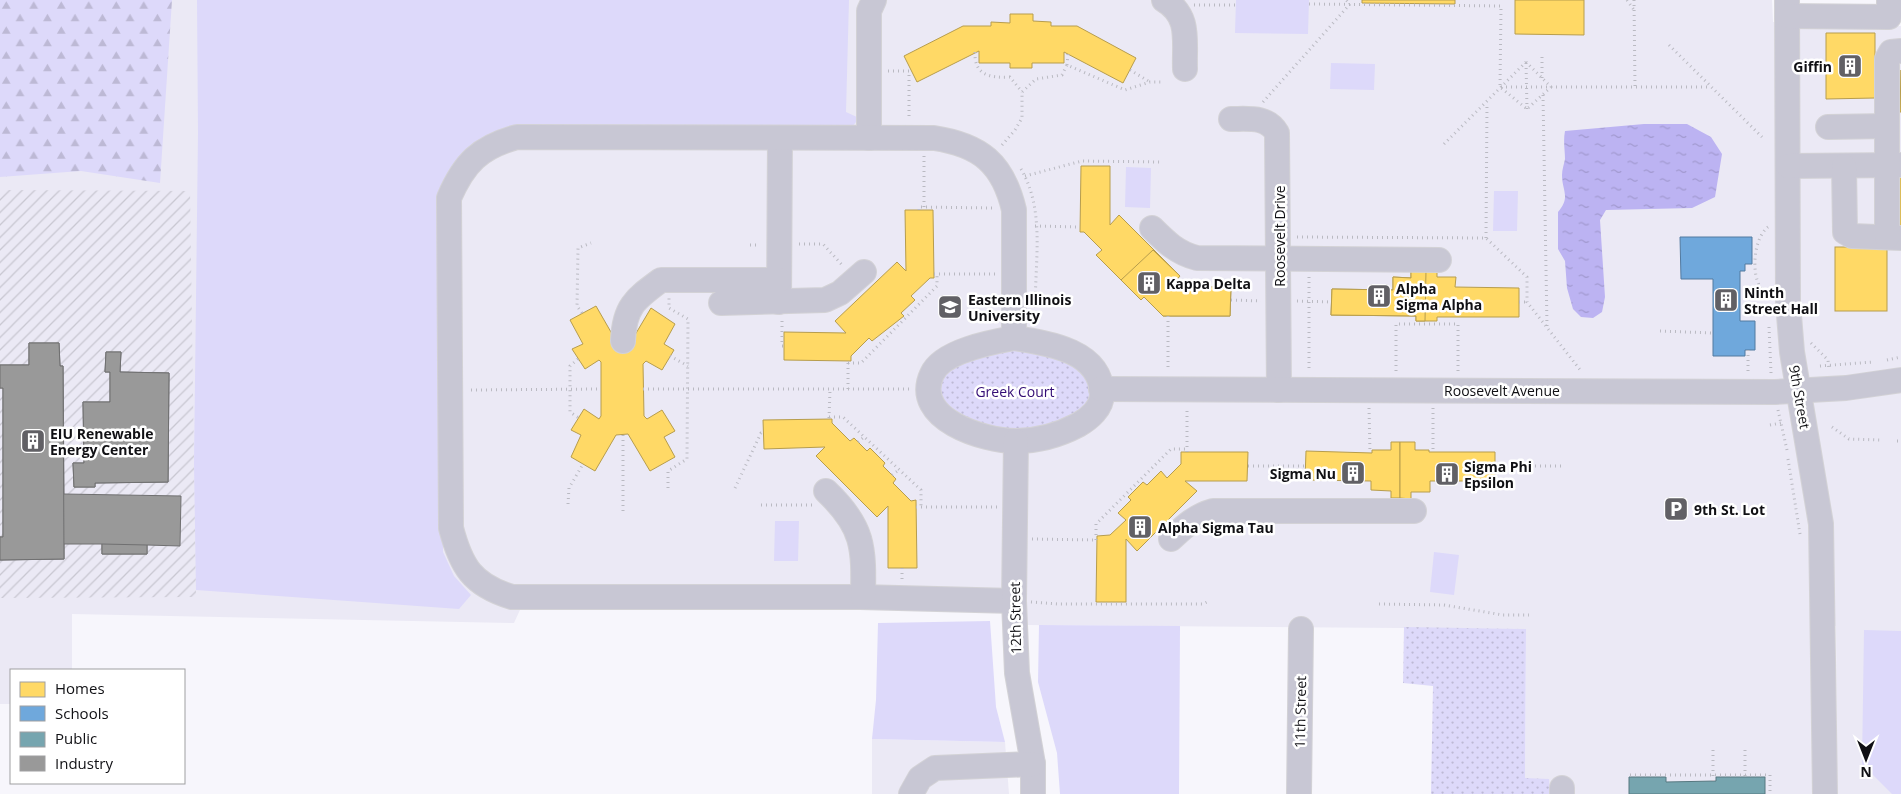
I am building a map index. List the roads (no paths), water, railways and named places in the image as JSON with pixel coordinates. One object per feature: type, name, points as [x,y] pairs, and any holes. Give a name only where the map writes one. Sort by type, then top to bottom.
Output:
[{"type":"street","points":[[869,138],[869,11],[874,0]]},
{"type":"street","points":[[1788,8],[1889,17],[1889,0]]},
{"type":"street","points":[[1167,2],[1179,12],[1183,22],[1185,69]]},
{"type":"street","name":"9th Street","points":[[1788,8],[1789,311],[1799,390],[1821,524],[1825,794]]},
{"type":"street","points":[[1844,166],[1845,232],[1852,236],[1894,237],[1894,165],[1886,126],[1887,59],[1891,52],[1901,51]]},
{"type":"street","name":"Roosevelt Drive","points":[[1239,119],[1267,122],[1277,133],[1279,380]]},
{"type":"street","points":[[1828,127],[1886,126]]},
{"type":"street","points":[[1014,338],[1014,210],[1010,192],[1001,174],[990,159],[956,141],[934,138],[517,137],[495,143],[468,165],[456,181],[449,198],[451,528],[458,552],[466,568],[495,592],[512,597],[863,597],[1014,601]]},
{"type":"street","points":[[780,138],[780,295]]},
{"type":"street","points":[[1788,166],[1894,165]]},
{"type":"street","points":[[1152,228],[1172,247],[1184,255],[1197,258],[1279,259],[1309,248],[1439,260]]},
{"type":"street","points":[[623,341],[626,315],[631,306],[646,291],[661,280],[668,279],[825,300],[840,293],[860,276]]},
{"type":"street","points":[[721,303],[780,295]]},
{"type":"street","points":[[1014,338],[1041,342],[1075,353],[1092,367],[1102,389],[1102,398],[1097,410],[1086,421],[1040,439],[1016,441],[1000,440],[967,432],[952,424],[931,402],[929,389],[932,373],[954,356],[986,343],[1014,338]]},
{"type":"street","name":"Roosevelt Avenue","points":[[1102,389],[1279,380],[1799,390],[1866,386],[1901,380]]},
{"type":"street","name":"12th Street","points":[[1016,441],[1014,601],[1017,672],[1033,764],[1033,794]]},
{"type":"street","points":[[828,494],[845,510],[856,528],[862,551],[863,597]]},
{"type":"street","points":[[1171,539],[1190,521],[1213,511],[1414,511]]},
{"type":"street","name":"11th Street","points":[[1299,794],[1301,629]]},
{"type":"street","points":[[911,794],[920,778],[935,768],[1033,764]]},
{"type":"water","points":[[1644,124],[1687,124],[1711,137],[1722,154],[1715,197],[1692,208],[1606,210],[1600,220],[1605,297],[1602,312],[1593,318],[1581,317],[1573,309],[1567,288],[1565,261],[1558,249],[1558,212],[1565,198],[1562,175],[1565,159],[1565,131]]},
{"type":"place","name":"Giffin","points":[[1850,66]]},
{"type":"place","name":"Kappa Delta","points":[[1149,283]]},
{"type":"place","name":"Alpha Sigma Alpha","points":[[1379,296]]},
{"type":"place","name":"Ninth Street Hall","points":[[1726,300]]},
{"type":"place","name":"Eastern Illinois University","points":[[950,307]]},
{"type":"place","name":"EIU Renewable Energy Center","points":[[33,441]]},
{"type":"place","name":"Sigma Nu","points":[[1353,473]]},
{"type":"place","name":"Sigma Phi Epsilon","points":[[1447,474]]},
{"type":"place","name":"9th St. Lot","points":[[1676,509]]},
{"type":"place","name":"Alpha Sigma Tau","points":[[1140,527]]},
{"type":"park label","name":"Greek Court","points":[[1015,391]]}]
